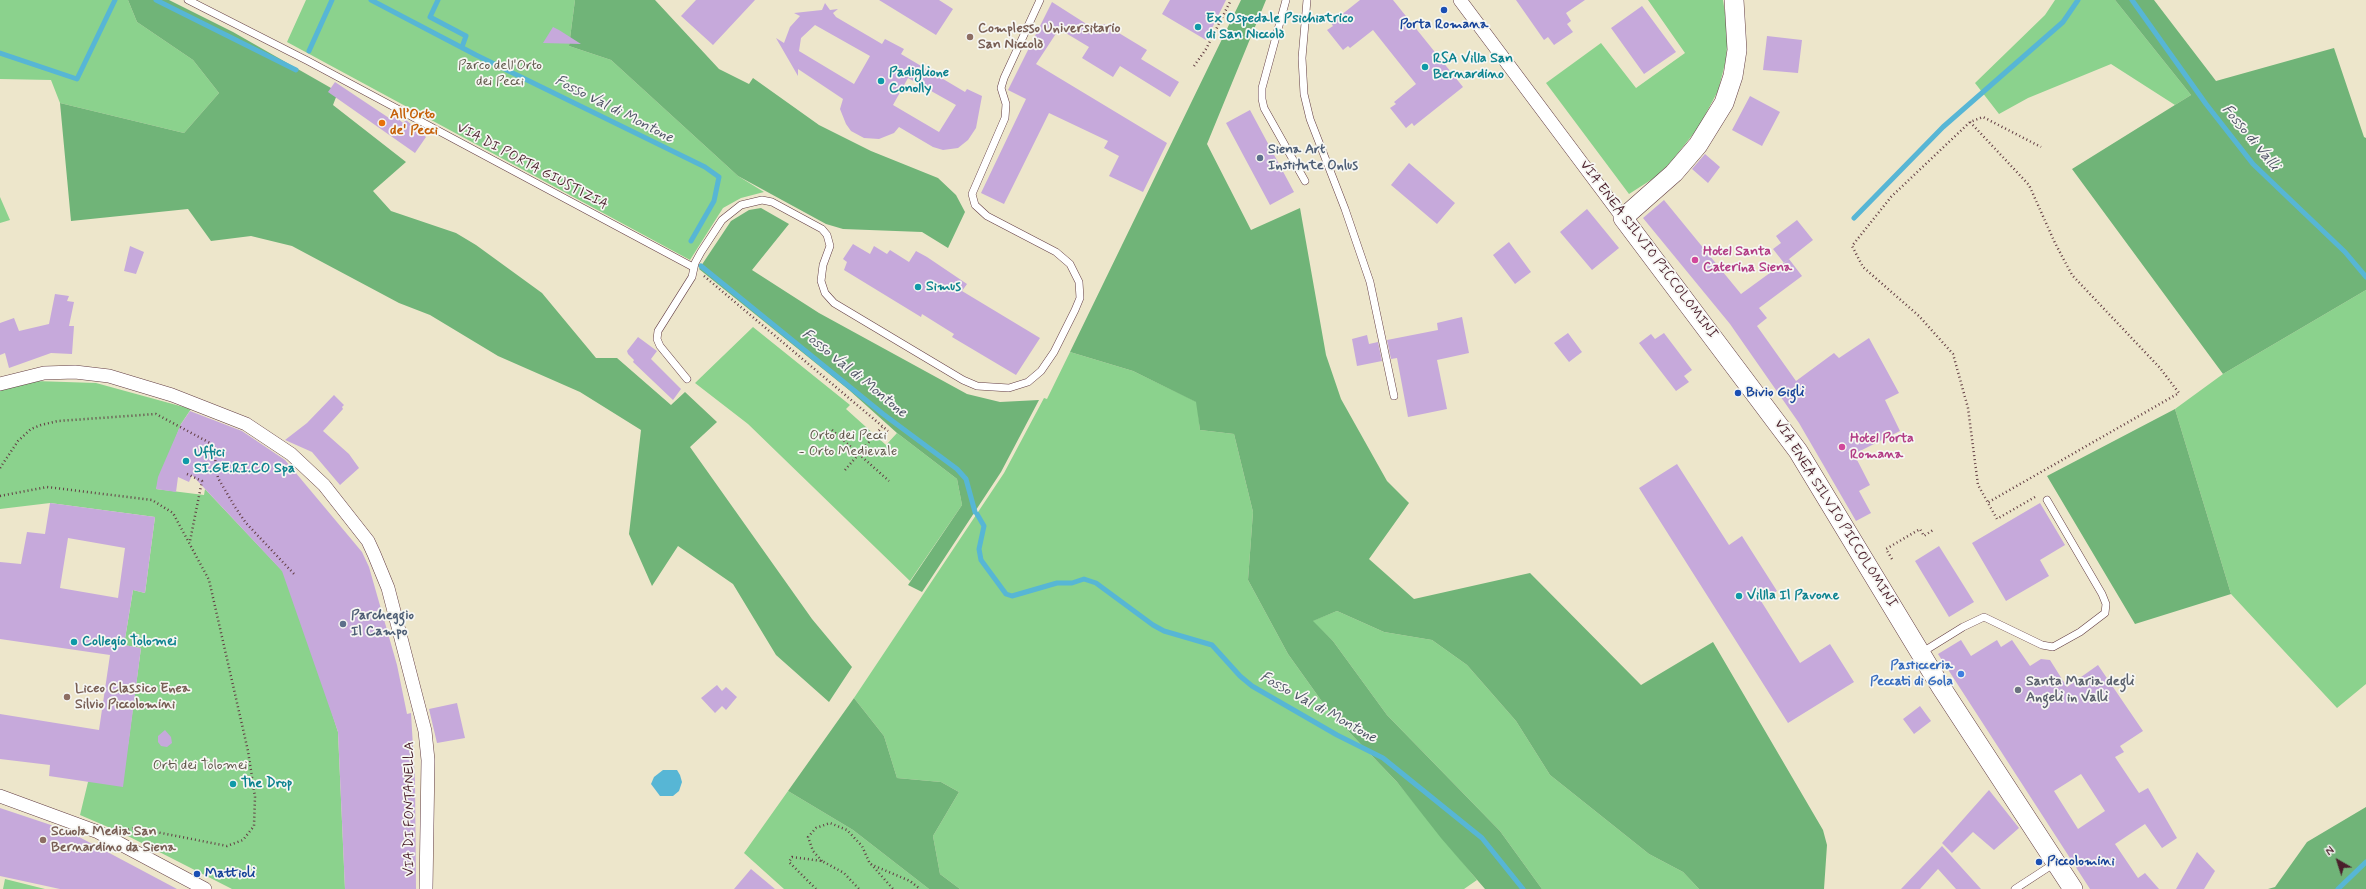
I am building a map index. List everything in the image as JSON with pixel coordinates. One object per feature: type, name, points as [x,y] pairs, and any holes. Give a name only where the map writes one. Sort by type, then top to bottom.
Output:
[{"type":"main road","points":[[1623,218],[1674,173],[1698,145],[1724,103],[1733,76],[1737,50],[1734,0]]},
{"type":"main road","name":"VIA ENEA SILVIO PICCOLOMINI","points":[[1623,218],[1798,451],[1921,653],[2073,889]]},
{"type":"street","name":"VIA ENEA SILVIO PICCOLOMINI","points":[[1460,0],[1623,218]]},
{"type":"street","name":"VIA DI FONTANELLA","points":[[0,384],[44,373],[75,372],[109,376],[172,395],[246,424],[292,454],[324,485],[368,541],[388,588],[425,731],[428,760],[426,889]]},
{"type":"street","points":[[0,796],[77,823],[117,841],[205,889]]},
{"type":"lane","name":"VIA DI PORTA GIUSTIZIA","points":[[188,0],[308,61],[693,267]]},
{"type":"lane","points":[[687,379],[663,351],[656,336],[692,277],[693,267],[722,220],[741,205],[767,200],[822,228],[827,235],[830,246],[822,269],[821,281],[825,293],[834,302],[963,380],[977,386],[1009,388],[1028,382],[1041,371],[1052,356],[1075,310],[1080,298],[1079,282],[1070,264],[1056,252],[983,213],[975,205],[972,194],[1005,118],[1006,104],[1001,88],[1004,78],[1040,0]]},
{"type":"lane","points":[[1286,0],[1262,88],[1262,99],[1264,108],[1305,180]]},
{"type":"lane","points":[[1307,0],[1302,58],[1304,94],[1310,119],[1346,209],[1372,287],[1394,396]]},
{"type":"lane","points":[[1921,653],[1963,626],[1984,617],[2042,645],[2053,647],[2080,632],[2105,613],[2106,604],[2102,594],[2047,500]]},
{"type":"lane","points":[[2015,889],[2055,863]]},
{"type":"path","points":[[1194,66],[1208,46],[1231,0]]},
{"type":"path","points":[[2041,147],[1983,117],[1970,122],[1891,197],[1852,246],[1863,267],[1920,316],[1953,354],[1968,408],[1978,485],[1997,519],[2042,493],[2047,500]]},
{"type":"path","points":[[1970,122],[2029,185],[2055,243],[2072,275],[2160,368],[2179,393],[1987,503]]},
{"type":"path","points":[[693,267],[888,431]]},
{"type":"path","points":[[0,468],[18,441],[31,429],[41,425],[65,420],[156,414],[210,443],[214,452],[218,478],[235,507],[246,523],[295,576]]},
{"type":"path","points":[[845,470],[882,427]]},
{"type":"path","points":[[832,430],[889,481]]},
{"type":"path","points":[[187,474],[202,481],[190,541]]},
{"type":"path","points":[[0,496],[47,487],[152,500],[173,513],[190,541],[209,580],[251,766],[255,797],[254,826],[243,840],[232,845],[221,845],[136,828],[124,831],[117,841]]},
{"type":"path","points":[[1892,559],[1886,549],[1920,529],[1924,536],[1933,530]]},
{"type":"path","points":[[822,862],[813,851],[808,837],[816,828],[830,823],[847,830],[862,846],[870,864],[893,889]]},
{"type":"path","points":[[816,889],[789,862],[792,857],[822,862],[844,873],[859,889]]},
{"type":"path","points":[[870,864],[910,881],[920,889]]},
{"type":"green space","points":[[0,0],[128,0],[137,22],[193,60],[219,93],[184,133],[60,103],[51,80],[0,79]]},
{"type":"green space","points":[[128,0],[169,0],[233,32],[338,92],[333,105],[406,162],[373,191],[391,211],[456,233],[476,245],[542,293],[596,358],[617,358],[671,405],[685,392],[717,422],[690,447],[812,619],[852,667],[829,702],[776,655],[733,584],[678,546],[652,586],[629,534],[641,430],[580,392],[498,356],[430,315],[399,303],[292,246],[251,236],[211,241],[188,209],[71,221],[60,103],[184,133],[219,93],[193,60],[137,22]]},
{"type":"green space","name":"Parco dell'Orto dei Pecci","points":[[306,0],[575,0],[569,46],[611,60],[738,176],[764,192],[741,198],[723,208],[690,260],[287,42]]},
{"type":"green space","points":[[575,0],[655,0],[719,69],[749,84],[753,78],[819,125],[871,151],[938,178],[956,195],[965,212],[948,248],[922,232],[843,229],[826,224],[738,176],[611,60],[569,46]]},
{"type":"green space","points":[[1241,0],[1266,0],[1207,144],[1251,230],[1300,208],[1326,355],[1341,399],[1387,481],[1409,503],[1369,559],[1414,599],[1530,573],[1641,685],[1713,642],[1823,830],[1827,845],[1824,889],[1699,889],[1683,872],[1649,854],[1550,775],[1516,721],[1467,665],[1432,640],[1384,632],[1337,611],[1313,621],[1333,641],[1387,715],[1500,831],[1542,889],[1485,889],[1441,838],[1397,782],[1328,710],[1288,654],[1248,580],[1253,512],[1234,434],[1200,430],[1196,402],[1133,371],[1070,352]]},
{"type":"green space","points":[[1648,0],[1723,0],[1728,32],[1726,60],[1718,91],[1698,128],[1670,163],[1654,178],[1629,194],[1546,83],[1601,43],[1636,88],[1685,53]]},
{"type":"green space","points":[[2055,0],[2115,0],[2191,95],[2175,105],[2111,64],[2028,98],[1999,114],[1975,83],[2045,15]]},
{"type":"green space","points":[[2115,0],[2154,0],[2216,81],[2334,48],[2364,137],[2366,138],[2366,290],[2223,374],[2072,169],[2191,95]]},
{"type":"green space","points":[[0,197],[10,220],[0,223]]},
{"type":"green space","points":[[761,208],[789,224],[752,270],[819,313],[967,394],[1000,402],[1039,400],[1001,472],[922,592],[908,585],[962,505],[957,479],[897,433],[849,390],[699,269],[731,221],[749,210]]},
{"type":"green space","points":[[2366,290],[2366,684],[2337,708],[2231,594],[2175,409],[2223,374]]},
{"type":"green space","name":"Orto dei Pecci - Orto Medievale","points":[[753,327],[850,405],[846,409],[886,445],[897,433],[957,479],[962,505],[910,581],[748,424],[695,383]]},
{"type":"green space","points":[[1070,352],[1133,371],[1197,402],[1200,430],[1234,434],[1253,512],[1248,580],[1288,654],[1328,710],[1397,782],[1477,880],[1464,889],[960,889],[940,874],[933,836],[959,792],[941,782],[897,778],[884,736],[854,698],[1004,473],[1044,398],[1047,399]]},
{"type":"green space","name":"Orti dei Tolomei","points":[[35,381],[96,383],[191,409],[181,424],[156,489],[204,495],[205,489],[290,579],[338,732],[345,889],[232,889],[122,833],[80,815],[88,782],[128,745],[141,648],[124,645],[133,590],[145,593],[155,517],[50,503],[0,509],[0,389]]},
{"type":"green space","points":[[2175,409],[2231,594],[2135,624],[2047,476]]},
{"type":"green space","points":[[1337,611],[1384,632],[1432,640],[1467,665],[1516,721],[1550,775],[1649,854],[1683,872],[1699,889],[1542,889],[1500,831],[1387,715],[1333,641],[1312,621]]},
{"type":"green space","points":[[854,698],[884,736],[897,778],[941,782],[959,792],[933,836],[940,874],[960,889],[929,889],[853,830],[788,791]]},
{"type":"green space","points":[[788,791],[853,830],[929,889],[784,889],[744,853]]},
{"type":"green space","points":[[2366,807],[2366,889],[2268,889],[2275,887],[2307,842]]},
{"type":"green space","points":[[5,879],[45,889],[3,889]]},
{"type":"water","points":[[663,770],[677,770],[680,775],[682,782],[679,791],[673,796],[660,796],[651,784],[654,777]]},
{"type":"building","points":[[696,0],[755,0],[713,45],[681,16]]},
{"type":"building","points":[[879,0],[939,0],[953,9],[936,35]]},
{"type":"building","name":"Ex Ospedale Psichiatrico di San Niccolò","points":[[1170,0],[1226,0],[1206,40],[1162,14]]},
{"type":"building","name":"RSA Villa San Bernardino","points":[[1360,0],[1393,0],[1463,87],[1414,126],[1412,123],[1406,128],[1390,108],[1396,104],[1394,102],[1416,84],[1373,30],[1350,48],[1348,46],[1343,50],[1327,30],[1333,26],[1331,23]]},
{"type":"building","points":[[1516,0],[1585,0],[1566,13],[1571,21],[1567,24],[1573,32],[1554,45],[1548,37],[1544,40]]},
{"type":"building","points":[[1052,2],[1099,32],[1104,24],[1147,50],[1141,59],[1179,82],[1170,97],[1120,66],[1113,77],[1082,58],[1089,47],[1059,29],[1036,64],[1167,143],[1143,192],[1109,176],[1119,156],[1104,148],[1108,141],[1049,113],[1004,204],[981,193],[1026,99],[1008,90]]},
{"type":"building","name":"Padiglione Conolly","points":[[825,3],[830,10],[838,9],[833,13],[836,17],[882,44],[885,39],[904,49],[901,54],[965,92],[967,89],[982,96],[976,128],[968,140],[958,148],[943,150],[933,147],[899,127],[894,133],[879,139],[864,138],[851,131],[846,124],[840,109],[843,99],[798,69],[798,76],[776,38],[784,43],[790,27],[800,16],[794,13],[822,10]],"holes":[[[815,25],[870,56],[854,84],[799,51],[801,38]],[[908,78],[956,105],[939,132],[893,105]]]},
{"type":"building","points":[[1642,6],[1676,52],[1644,74],[1611,28]]},
{"type":"building","points":[[553,27],[559,30],[581,44],[543,43]]},
{"type":"building","points":[[1767,36],[1802,40],[1798,73],[1763,70]]},
{"type":"building","points":[[335,82],[392,120],[395,116],[403,123],[406,120],[426,137],[415,153],[328,92]]},
{"type":"building","points":[[1750,96],[1780,112],[1762,146],[1732,130]]},
{"type":"building","name":"Siena Art Institute Onlus","points":[[1250,110],[1294,192],[1270,205],[1226,123]]},
{"type":"building","points":[[1705,154],[1720,167],[1708,183],[1692,169]]},
{"type":"building","points":[[1409,163],[1455,203],[1437,224],[1391,185]]},
{"type":"building","points":[[1664,200],[1741,294],[1789,259],[1802,276],[1759,308],[1767,318],[1757,326],[1796,381],[1834,353],[1839,358],[1869,338],[1899,393],[1885,400],[1900,431],[1854,454],[1870,485],[1859,491],[1871,513],[1856,521],[1799,423],[1730,324],[1643,218]]},
{"type":"building","points":[[1587,209],[1619,248],[1592,270],[1560,232]]},
{"type":"building","points":[[1797,220],[1813,240],[1784,263],[1773,249],[1781,243],[1776,236]]},
{"type":"building","points":[[1509,242],[1531,272],[1515,284],[1493,255]]},
{"type":"building","points":[[853,244],[870,254],[874,246],[887,254],[890,250],[909,262],[916,251],[967,284],[962,291],[1040,338],[1016,375],[952,337],[954,334],[922,314],[921,317],[844,270],[847,262],[843,259]]},
{"type":"building","points":[[130,246],[144,252],[136,274],[124,271]]},
{"type":"building","points":[[55,294],[69,296],[67,301],[74,302],[69,326],[74,326],[72,354],[51,353],[9,368],[5,353],[0,355],[0,323],[14,318],[19,331],[49,324]]},
{"type":"building","points":[[1462,317],[1469,353],[1437,360],[1447,409],[1408,417],[1397,358],[1391,359],[1387,340],[1438,330],[1437,323]]},
{"type":"building","points":[[1568,333],[1582,352],[1569,362],[1554,343]]},
{"type":"building","points":[[1664,333],[1692,370],[1684,376],[1689,382],[1676,391],[1639,343],[1651,334],[1655,339]]},
{"type":"building","points":[[1367,335],[1369,344],[1378,342],[1382,361],[1357,366],[1352,339]]},
{"type":"building","points":[[638,337],[657,351],[651,359],[681,389],[673,400],[633,362],[634,360],[628,354],[627,351]]},
{"type":"building","points":[[334,395],[344,405],[342,407],[343,409],[323,431],[349,454],[359,468],[340,485],[312,452],[285,440],[307,423]]},
{"type":"building","name":"Parcheggio Il Campo","points":[[190,411],[242,431],[285,460],[362,552],[369,567],[397,665],[407,714],[411,713],[415,781],[416,889],[345,889],[338,732],[282,571],[192,475],[189,482],[178,477],[176,492],[156,489],[158,477],[181,424]]},
{"type":"building","name":"Villla Il Pavone","points":[[1677,464],[1729,545],[1742,536],[1777,591],[1761,601],[1800,663],[1830,644],[1854,682],[1788,723],[1639,488]]},
{"type":"building","name":"Liceo Classico Enea Silvio Piccolomini","points":[[50,503],[155,517],[145,593],[133,590],[124,645],[141,648],[123,787],[49,776],[50,765],[0,759],[0,714],[99,730],[110,655],[0,639],[0,562],[21,564],[27,532],[45,534]],"holes":[[[68,538],[125,548],[118,598],[60,588]]]},
{"type":"building","points":[[2040,503],[2065,545],[2040,560],[2049,576],[2006,601],[1972,543]]},
{"type":"building","points":[[1939,546],[1974,602],[1949,617],[1915,561]]},
{"type":"building","points":[[1961,640],[1971,656],[1997,640],[2001,647],[2012,640],[2030,666],[2041,659],[2050,660],[2067,687],[2098,665],[2143,731],[2120,746],[2124,752],[2115,757],[2139,793],[2148,788],[2177,838],[2162,848],[2145,824],[2115,844],[2138,878],[2145,873],[2159,889],[2090,889],[1938,654]],"holes":[[[2081,774],[2105,811],[2078,829],[2054,791]]]},
{"type":"building","points":[[717,685],[722,691],[726,687],[737,697],[726,710],[722,706],[715,713],[701,698]]},
{"type":"building","points":[[457,703],[465,738],[437,743],[429,709]]},
{"type":"building","points":[[1920,706],[1931,721],[1914,734],[1903,719]]},
{"type":"building","points":[[165,730],[171,737],[172,743],[167,747],[161,746],[158,742],[158,736]]},
{"type":"building","points":[[1989,790],[2019,828],[1994,850],[1973,832],[1952,853],[1942,843]]},
{"type":"building","name":"Scuola Media San Bernardino da Siena","points":[[0,808],[66,830],[177,889],[60,889],[0,876]]},
{"type":"building","points":[[1942,846],[1981,889],[1956,889],[1938,869],[1920,889],[1901,889]]},
{"type":"building","points":[[2197,852],[2215,871],[2204,889],[2176,889]]},
{"type":"building","points":[[751,869],[775,889],[734,889]]},
{"type":"waterway","points":[[0,53],[77,79],[115,0]]},
{"type":"waterway","points":[[156,0],[296,70]]},
{"type":"waterway","points":[[309,51],[332,0]]},
{"type":"waterway","name":"Fosso Val di Montone","points":[[371,0],[476,55],[705,167],[719,177],[714,201],[691,241]]},
{"type":"waterway","points":[[438,0],[430,17],[466,36],[462,47]]},
{"type":"waterway","points":[[1854,218],[1943,127],[2063,22],[2078,0]]},
{"type":"waterway","name":"Fosso di Valli","points":[[2132,0],[2206,104],[2253,164],[2345,252],[2366,277]]},
{"type":"waterway","name":"Fosso Val di Montone","points":[[701,266],[883,414],[957,469],[966,479],[975,512]]},
{"type":"waterway","name":"Fosso Val di Montone","points":[[977,514],[984,526],[979,549],[981,560],[1006,594],[1012,596],[1057,583],[1072,583],[1084,579],[1096,583],[1153,625],[1164,631],[1212,645],[1240,676],[1252,686],[1337,735],[1383,758],[1482,838],[1523,889]]},
{"type":"waterway","points":[[2338,889],[2366,862]]},
{"type":"place","name":"Porta Romana","points":[[1444,10]]},
{"type":"place","name":"Ex Ospedale Psichiatrico di San Niccolò","points":[[1198,27]]},
{"type":"place","name":"Complesso Universitario San Niccolò","points":[[970,37]]},
{"type":"place","name":"RSA Villa San Bernardino","points":[[1425,67]]},
{"type":"place","name":"Padiglione Conolly","points":[[881,81]]},
{"type":"place","name":"All’Orto de' Pecci","points":[[382,123]]},
{"type":"place","name":"Siena Art Institute Onlus","points":[[1260,158]]},
{"type":"place","name":"Hotel Santa Caterina Siena","points":[[1695,260]]},
{"type":"place","name":"Simus","points":[[918,287]]},
{"type":"place","name":"Bivio Gigli","points":[[1738,393]]},
{"type":"place","name":"Hotel Porta Romana","points":[[1842,447]]},
{"type":"place","name":"Uffici SI.GE.RI.CO Spa","points":[[186,461]]},
{"type":"place","name":"Villla Il Pavone","points":[[1739,596]]},
{"type":"place","name":"Parcheggio Il Campo","points":[[343,624]]},
{"type":"place","name":"Collegio Tolomei","points":[[74,642]]},
{"type":"place","name":"Pasticceria Peccati di Gola","points":[[1961,674]]},
{"type":"place","name":"Santa Maria degli Angeli in Valli","points":[[2018,690]]},
{"type":"place","name":"Liceo Classico Enea Silvio Piccolomini","points":[[67,697]]},
{"type":"place","name":"The Drop","points":[[233,784]]},
{"type":"place","name":"Scuola Media San Bernardino da Siena","points":[[43,840]]},
{"type":"place","name":"Piccolomini","points":[[2039,862]]},
{"type":"place","name":"Mattioli","points":[[197,874]]}]
